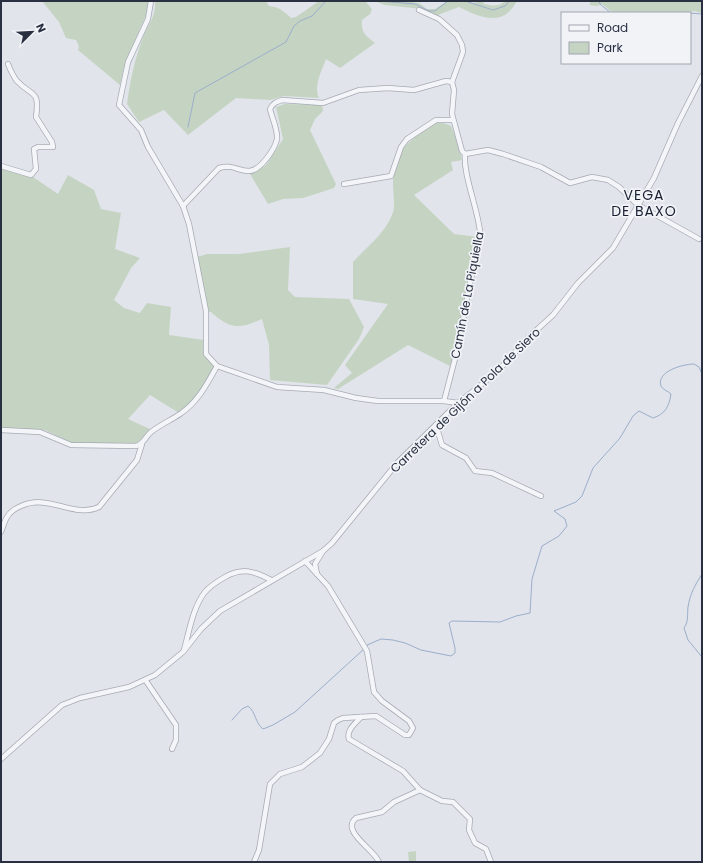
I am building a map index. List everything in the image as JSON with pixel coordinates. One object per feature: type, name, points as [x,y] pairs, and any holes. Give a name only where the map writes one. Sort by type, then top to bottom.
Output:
[{"type":"street","points":[[151,1],[148,19],[128,62],[119,105],[141,130],[148,147],[183,206],[189,224],[206,311],[206,354],[217,366],[276,387],[324,390],[356,398],[378,401],[444,400],[458,403]]},
{"type":"street","name":"Camín de La Piquiella","points":[[419,10],[433,16],[457,35],[462,45],[463,52],[452,82],[454,90],[452,120],[462,151],[465,154],[479,217],[480,232],[457,351],[444,400]]},
{"type":"street","points":[[1,166],[31,175],[36,169],[34,149],[38,147],[53,147],[52,142],[36,117],[38,104],[34,93],[18,81],[8,64]]},
{"type":"street","name":"Carretera de Gijón a Pola de Siero","points":[[1,759],[62,705],[80,698],[130,687],[146,680],[183,652],[212,617],[271,580],[323,551],[332,543],[398,462],[458,403],[496,373],[530,336],[553,315],[578,283],[613,248],[664,158],[678,123],[702,76]]},
{"type":"street","points":[[183,206],[219,168],[233,166],[249,171],[257,168],[261,164],[274,146],[277,139],[270,109],[276,102],[287,100],[323,103],[359,90],[388,88],[414,90],[446,81],[452,82]]},
{"type":"street","points":[[344,184],[391,176],[397,155],[407,139],[436,120],[452,120]]},
{"type":"street","points":[[465,154],[488,150],[503,154],[541,167],[570,183],[592,177],[608,180],[619,187],[638,206],[699,239]]},
{"type":"street","points":[[1,532],[7,518],[12,512],[30,502],[46,502],[85,510],[93,510],[99,507],[137,460],[142,444],[152,432],[182,413],[202,393],[217,366]]},
{"type":"street","points":[[436,425],[442,446],[466,458],[475,471],[492,473],[541,496]]},
{"type":"street","points":[[1,430],[40,432],[70,445],[136,446],[142,444]]},
{"type":"street","points":[[318,576],[315,564],[323,551]]},
{"type":"street","points":[[307,560],[315,564]]},
{"type":"street","points":[[254,862],[259,850],[267,790],[270,784],[280,774],[302,767],[320,753],[329,739],[334,723],[343,718],[376,716],[405,735],[409,735],[413,732],[412,725],[382,701],[374,692],[367,651],[328,586],[318,576],[307,560]]},
{"type":"street","points":[[183,652],[198,606],[205,592],[215,583],[237,570],[250,571],[271,580]]},
{"type":"street","points":[[146,680],[176,725],[176,740],[172,749]]},
{"type":"street","points":[[361,717],[350,730],[349,739],[362,745],[371,753],[403,771],[420,790],[442,801],[454,802],[468,815],[470,819],[471,837],[475,843],[486,849],[491,862]]},
{"type":"street","points":[[1,753],[8,752]]},
{"type":"street","points":[[379,862],[353,832],[351,826],[353,820],[382,812],[394,802],[420,790]]},
{"type":"green space","points":[[42,1],[149,1],[150,6],[125,63],[120,85],[78,50],[79,46],[76,40],[66,38],[59,22]]},
{"type":"green space","points":[[155,1],[266,1],[269,6],[276,7],[291,18],[296,17],[319,1],[365,1],[372,9],[370,14],[362,20],[362,28],[366,36],[375,43],[340,68],[326,59],[320,73],[317,88],[319,98],[284,96],[270,100],[236,98],[188,135],[164,110],[139,122],[127,104],[135,60],[144,35],[154,15]]},
{"type":"green space","points":[[374,1],[403,1],[419,3],[427,9],[435,9],[447,1],[470,1],[472,3],[483,1],[484,4],[493,6],[505,1],[517,1],[509,12],[499,17],[487,18],[459,7],[440,14],[436,20],[422,9],[385,5]]},
{"type":"green space","points":[[590,1],[702,1],[702,13],[694,11],[612,12],[602,4],[597,6],[590,5]]},
{"type":"green space","points":[[285,104],[322,105],[323,111],[315,119],[310,130],[336,184],[334,188],[303,198],[283,199],[268,204],[250,174],[266,165],[283,139],[276,107]]},
{"type":"green space","points":[[438,121],[451,126],[458,143],[462,160],[451,162],[453,170],[414,195],[454,234],[478,237],[456,348],[450,366],[408,345],[338,389],[334,388],[352,373],[345,365],[388,304],[353,299],[353,262],[375,240],[389,222],[394,204],[394,173],[396,162],[400,154],[405,146]]},
{"type":"green space","points":[[1,168],[33,177],[58,194],[68,175],[94,190],[101,209],[121,213],[115,249],[140,258],[131,268],[114,300],[124,308],[140,313],[147,303],[171,307],[169,335],[204,340],[204,355],[214,367],[201,392],[179,413],[150,395],[128,419],[152,430],[136,444],[72,443],[45,430],[1,428]]},
{"type":"green space","points":[[290,247],[288,290],[295,297],[349,299],[364,327],[359,339],[327,385],[270,380],[269,345],[262,319],[247,325],[235,326],[224,322],[209,312],[197,257],[207,254],[239,254]]},
{"type":"green space","points":[[416,851],[416,862],[409,862],[408,852]]},
{"type":"waterway","points":[[188,127],[195,93],[286,42],[294,26],[300,21],[312,16],[326,1]]},
{"type":"waterway","points":[[378,1],[415,4],[429,11],[435,11],[448,1]]},
{"type":"waterway","points":[[465,1],[493,10],[505,6],[509,1]]},
{"type":"waterway","points":[[599,1],[600,4],[610,12]]},
{"type":"waterway","points":[[691,13],[702,14]]},
{"type":"waterway","points":[[365,646],[381,639],[393,640],[405,643],[421,650],[451,656],[455,653],[449,623],[452,621],[500,622],[530,613],[532,579],[542,546],[559,536],[567,526],[565,519],[554,511],[576,502],[582,496],[593,468],[620,438],[633,416],[639,411],[653,418],[661,414],[666,409],[671,394],[661,386],[661,381],[667,372],[684,365],[694,364],[699,367],[702,374]]},
{"type":"waterway","points":[[702,574],[690,598],[687,620],[684,628],[688,640],[702,657]]},
{"type":"waterway","points":[[232,720],[242,709],[248,706],[253,711],[260,727],[263,729],[273,725],[295,712],[364,649]]},
{"type":"district","name":"VEGA DE BAXO","points":[[644,204]]}]
